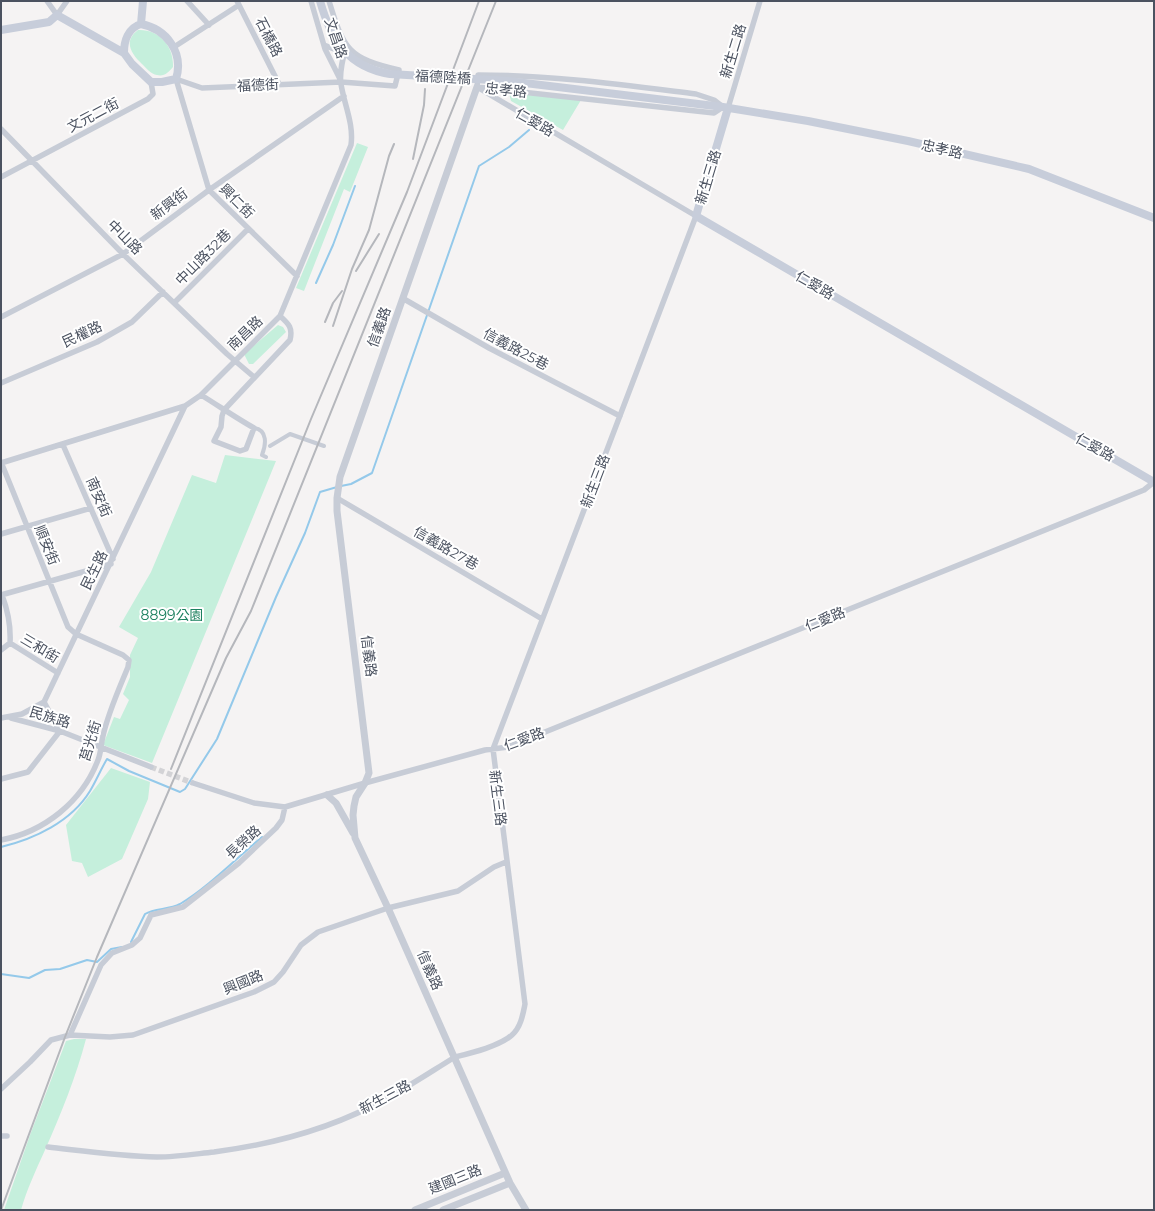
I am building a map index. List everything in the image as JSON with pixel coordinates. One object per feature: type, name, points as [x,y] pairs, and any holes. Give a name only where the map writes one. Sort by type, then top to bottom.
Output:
[{"type":"main road","points":[[141,24],[143,1]]},
{"type":"main road","name":"福德陸橋","points":[[320,1],[337,42],[357,63],[374,71],[390,74],[508,81],[726,108]]},
{"type":"main road","points":[[1,30],[49,22],[57,16],[124,54],[151,82]]},
{"type":"main road","points":[[124,54],[126,39],[133,29],[141,24],[149,25],[162,33],[174,48],[180,68],[176,79]]},
{"type":"main road","name":"福德街","points":[[151,82],[162,82],[176,79]]},
{"type":"main road","name":"新生三路","points":[[696,216],[726,108]]},
{"type":"main road","name":"忠孝路","points":[[726,108],[808,121],[892,137],[1029,169],[1154,218]]},
{"type":"main road","name":"仁愛路","points":[[696,216],[1154,482]]},
{"type":"street","points":[[47,1],[57,16],[67,1]]},
{"type":"street","points":[[187,1],[209,25]]},
{"type":"street","name":"文昌路","points":[[311,1],[324,45],[341,82]]},
{"type":"street","name":"文昌路","points":[[329,1],[342,40],[346,47]]},
{"type":"street","name":"新生二路","points":[[726,108],[760,1]]},
{"type":"street","points":[[174,48],[209,25],[238,3]]},
{"type":"street","name":"石橋路","points":[[238,3],[279,84]]},
{"type":"street","points":[[324,45],[334,49],[342,45],[342,40]]},
{"type":"street","points":[[341,82],[343,59],[346,47]]},
{"type":"street","name":"福德街","points":[[176,79],[202,88],[341,82],[395,86],[399,70],[373,64],[346,47]]},
{"type":"street","name":"忠孝路","points":[[478,75],[517,75],[573,79],[696,94],[714,100],[726,108],[714,113],[477,87],[478,75]]},
{"type":"street","name":"興仁街","points":[[176,79],[208,190],[297,276]]},
{"type":"street","name":"文元二街","points":[[32,161],[148,99],[153,94],[151,82]]},
{"type":"street","name":"南昌路","points":[[1,462],[63,445],[185,406],[201,394],[280,316],[351,145],[353,133],[341,82]]},
{"type":"street","name":"仁愛路","points":[[477,87],[696,216]]},
{"type":"street","name":"信義路","points":[[477,87],[404,299],[340,477],[336,498],[369,774],[356,797],[354,806],[353,816],[355,838],[455,1057],[505,1173],[526,1210]]},
{"type":"street","name":"新興街","points":[[1,317],[123,254],[208,190],[344,96]]},
{"type":"street","name":"中山路","points":[[1,129],[123,254],[254,378]]},
{"type":"street","points":[[1,177],[32,161]]},
{"type":"street","name":"新生三路","points":[[48,1147],[101,1154],[158,1157],[186,1156],[237,1149],[293,1138],[387,1099],[455,1057],[474,1052],[513,1034],[522,1018],[525,1004],[493,749],[696,216]]},
{"type":"street","name":"中山路32巷","points":[[175,302],[248,229]]},
{"type":"street","name":"民權路","points":[[1,382],[97,342],[132,322],[163,292]]},
{"type":"street","name":"信義路25巷","points":[[404,299],[483,345],[620,416]]},
{"type":"street","points":[[254,428],[246,450],[240,451],[214,441],[221,427],[224,410],[290,340],[292,331],[291,327],[280,316]]},
{"type":"street","points":[[201,394],[264,434],[266,446],[262,455],[266,457]]},
{"type":"street","name":"民生路","points":[[44,702],[185,406]]},
{"type":"street","points":[[270,446],[290,434],[324,446]]},
{"type":"street","name":"南安街","points":[[63,445],[91,508],[112,562]]},
{"type":"street","name":"順安街","points":[[1,462],[68,627],[76,634]]},
{"type":"street","name":"仁愛路","points":[[493,749],[508,747],[906,587],[1144,490],[1154,482]]},
{"type":"street","name":"信義路27巷","points":[[336,498],[542,619]]},
{"type":"street","points":[[1,534],[91,508]]},
{"type":"street","points":[[1,650],[10,643],[10,632],[8,615],[1,595],[112,562]]},
{"type":"street","name":"莒光街","points":[[1,840],[16,837],[51,820],[73,802],[93,772],[99,759],[103,736],[128,667],[129,660],[123,655],[76,634]]},
{"type":"street","name":"三和街","points":[[10,643],[58,673]]},
{"type":"street","points":[[1,718],[22,714],[44,702],[60,731],[28,772],[1,779]]},
{"type":"street","name":"民族路","points":[[9,717],[60,731],[151,767]]},
{"type":"street","points":[[192,783],[254,803],[285,808],[365,783],[493,749]]},
{"type":"street","points":[[327,796],[336,803],[355,838]]},
{"type":"street","name":"長榮路","points":[[70,1035],[101,965],[112,953],[132,945],[140,938],[151,915],[184,907],[239,863],[276,828],[282,820],[285,808]]},
{"type":"street","name":"興國路","points":[[1,1088],[30,1062],[50,1040],[70,1035],[110,1037],[133,1034],[254,992],[274,982],[283,972],[295,951],[311,936],[352,919],[388,908],[458,891],[494,867],[506,862]]},
{"type":"street","points":[[1,1136],[8,1136]]},
{"type":"street","name":"建國三路","points":[[415,1210],[505,1173]]},
{"type":"street","name":"建國三路","points":[[443,1210],[510,1183]]},
{"type":"green space","points":[[138,30],[152,32],[164,40],[168,46],[173,59],[173,67],[166,74],[160,75],[153,73],[138,60],[132,52],[130,47],[131,39],[133,34]]},
{"type":"green space","points":[[509,93],[581,100],[563,130],[511,101]]},
{"type":"green space","points":[[357,143],[368,147],[350,192],[344,189],[304,291],[296,288]]},
{"type":"green space","points":[[278,325],[283,327],[286,332],[253,364],[249,364],[244,354]]},
{"type":"green space","name":"8899公園","points":[[225,455],[276,461],[152,763],[103,745],[114,717],[120,719],[129,700],[123,694],[130,677],[130,655],[138,638],[119,627],[151,572],[192,475],[216,483]]},
{"type":"green space","points":[[111,768],[150,782],[148,799],[122,859],[88,877],[82,863],[72,861],[66,825]]},
{"type":"green space","points":[[86,1039],[73,1081],[57,1123],[32,1180],[21,1210],[4,1210],[30,1135],[66,1041]]},
{"type":"waterway","points":[[341,486],[351,484],[372,473],[479,166],[509,147],[529,130]]},
{"type":"waterway","points":[[316,283],[333,245],[355,186]]},
{"type":"waterway","points":[[1,847],[14,844],[39,834],[51,828],[73,812],[90,791],[107,759],[129,771],[180,792],[185,789],[217,739],[276,597],[305,533],[320,492],[337,487]]},
{"type":"waterway","points":[[131,942],[145,914],[176,906],[190,898],[262,837]]},
{"type":"waterway","points":[[1,974],[29,978],[45,970],[60,969],[87,960],[97,962],[111,949],[122,947]]},
{"type":"tunnel","points":[[151,767],[193,783]]},
{"type":"railway","points":[[171,769],[311,419],[407,192],[479,1]]},
{"type":"railway","points":[[1,1210],[65,1037],[97,957],[226,658],[251,611],[496,1]]},
{"type":"railway","points":[[413,159],[424,105],[425,89]]},
{"type":"railway","points":[[333,326],[352,269],[369,230],[389,156],[394,144]]},
{"type":"railway","points":[[356,271],[379,234]]},
{"type":"railway","points":[[325,322],[333,303],[342,291]]}]
